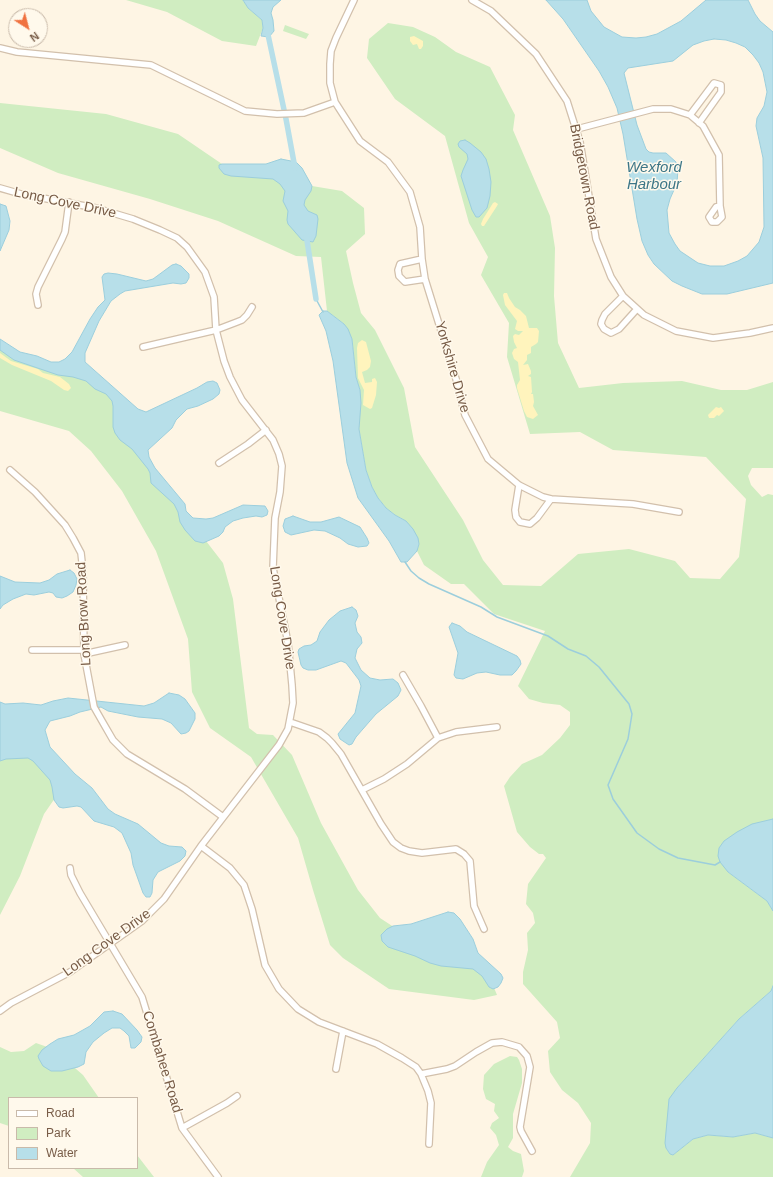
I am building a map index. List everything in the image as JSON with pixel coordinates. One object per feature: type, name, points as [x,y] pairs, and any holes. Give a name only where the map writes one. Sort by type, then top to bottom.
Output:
[{"type":"street","name":"Yorkshire Drive","points":[[354,0],[331,51],[330,83],[335,102],[360,141],[388,162],[410,192],[420,227],[425,279],[456,379],[465,415],[488,459],[519,485],[551,499],[633,504],[679,512]]},
{"type":"street","name":"Bridgetown Road","points":[[472,0],[482,2],[536,54],[567,101],[577,130],[586,171],[596,239],[610,276],[623,296],[636,310],[676,331],[713,338],[773,328]]},
{"type":"street","points":[[0,48],[17,52],[151,64],[244,111],[277,114],[304,113],[335,102]]},
{"type":"street","points":[[690,115],[714,83],[721,85],[721,92],[699,123]]},
{"type":"street","points":[[577,130],[653,109],[671,109],[690,115],[703,126],[719,155],[720,206]]},
{"type":"street","name":"Long Cove Drive","points":[[0,188],[21,194],[96,208],[133,219],[177,238],[187,247],[205,272],[214,297],[216,330],[224,362],[242,400],[273,440],[282,466],[280,492],[274,526],[273,568],[288,643],[292,685],[290,722],[288,729],[279,745],[201,846],[164,899],[142,921],[70,972],[11,1003],[0,1011]]},
{"type":"street","points":[[38,305],[36,294],[38,287],[65,232],[69,202]]},
{"type":"street","points":[[422,259],[400,264],[398,270],[399,276],[405,282],[425,279]]},
{"type":"street","points":[[623,296],[605,314],[601,324],[604,329],[610,333],[614,332],[623,326],[636,310]]},
{"type":"street","points":[[143,347],[197,333],[216,330],[242,320],[252,307]]},
{"type":"street","points":[[219,463],[266,430]]},
{"type":"street","name":"Long Brow Road","points":[[10,470],[35,492],[65,525],[81,553],[83,571],[84,652],[94,707],[114,740],[127,754],[185,790],[223,817]]},
{"type":"street","points":[[519,485],[515,510],[516,517],[520,522],[530,524],[537,518],[551,499]]},
{"type":"street","points":[[32,650],[84,652],[125,645]]},
{"type":"street","points":[[403,675],[438,738]]},
{"type":"street","points":[[290,722],[319,732],[328,738],[341,754],[393,842],[401,848],[409,851],[422,853],[456,848],[464,854],[470,861],[474,906],[484,929]]},
{"type":"street","points":[[362,790],[384,779],[407,764],[438,738],[456,732],[497,727]]},
{"type":"street","points":[[201,846],[230,868],[244,885],[252,909],[265,965],[279,989],[298,1009],[319,1022],[377,1044],[402,1058],[416,1068],[421,1074],[428,1092],[430,1103],[429,1144]]},
{"type":"street","name":"Combahee Road","points":[[70,868],[71,875],[80,893],[142,997],[182,1128],[218,1177]]},
{"type":"street","points":[[336,1069],[343,1031]]},
{"type":"street","points":[[421,1074],[455,1066],[492,1043],[502,1042],[519,1047],[527,1056],[530,1067],[520,1127],[532,1151]]},
{"type":"street","points":[[182,1128],[237,1096]]},
{"type":"green space","points":[[126,0],[243,0],[248,8],[262,20],[263,28],[256,46],[222,41],[167,12]]},
{"type":"green space","points":[[388,23],[413,27],[435,37],[456,52],[490,67],[515,115],[513,130],[550,216],[555,248],[554,296],[558,343],[579,388],[623,383],[682,381],[721,390],[747,390],[773,382],[773,468],[752,468],[748,476],[751,485],[762,497],[768,494],[773,495],[773,819],[769,820],[728,872],[767,901],[773,911],[773,986],[771,991],[739,1019],[677,1088],[666,1148],[670,1154],[673,1155],[693,1139],[708,1135],[733,1137],[755,1133],[773,1138],[773,1177],[570,1177],[590,1143],[591,1123],[578,1103],[562,1090],[550,1072],[548,1051],[560,1038],[557,1022],[523,984],[523,972],[528,950],[527,933],[535,923],[533,913],[526,904],[528,884],[546,858],[543,854],[539,854],[530,847],[517,832],[504,786],[522,764],[542,755],[560,738],[570,725],[570,712],[560,705],[543,703],[529,699],[518,686],[545,631],[494,614],[464,584],[451,584],[424,565],[417,551],[419,544],[406,521],[386,508],[378,498],[366,470],[359,429],[360,390],[356,377],[352,339],[344,324],[327,311],[321,257],[296,256],[218,221],[150,199],[58,173],[0,148],[0,103],[106,114],[178,134],[222,164],[266,164],[281,159],[296,162],[302,168],[312,186],[342,191],[364,208],[365,234],[346,251],[361,313],[375,330],[404,388],[415,447],[463,520],[483,560],[503,585],[541,586],[578,554],[629,549],[675,561],[690,578],[720,579],[739,557],[746,499],[706,457],[613,450],[580,432],[530,434],[507,357],[509,323],[481,275],[488,257],[469,223],[445,136],[395,99],[367,58],[369,39]]},
{"type":"green space","points":[[285,25],[309,34],[306,39],[283,31]]},
{"type":"green space","points":[[0,345],[4,348],[87,373],[120,403],[159,480],[223,563],[233,599],[249,728],[257,734],[273,735],[292,755],[321,823],[358,890],[380,918],[409,937],[488,973],[497,995],[474,1000],[389,989],[343,958],[330,945],[298,838],[251,757],[210,728],[192,692],[188,639],[156,551],[122,491],[91,451],[69,431],[0,411]]},
{"type":"green space","points":[[0,715],[62,788],[44,814],[20,876],[0,915]]},
{"type":"green space","points":[[36,1043],[53,1049],[83,1075],[98,1097],[8,1097],[8,1126],[0,1123],[0,1047],[11,1052],[24,1051]]},
{"type":"green space","points":[[510,1056],[517,1057],[519,1060],[522,1069],[522,1083],[513,1114],[513,1138],[508,1147],[521,1154],[524,1171],[522,1177],[481,1177],[487,1162],[499,1145],[496,1135],[490,1128],[492,1123],[499,1118],[494,1111],[495,1104],[486,1099],[483,1089],[484,1075],[494,1064]]},
{"type":"green space","points":[[138,1156],[154,1177],[83,1177],[74,1169],[138,1169]]},
{"type":"sand","points":[[414,36],[423,41],[423,46],[421,49],[419,49],[417,44],[413,45],[410,41],[410,37]]},
{"type":"sand","points":[[495,202],[498,204],[497,206],[484,226],[482,226],[481,224],[483,219]]},
{"type":"sand","points":[[504,293],[507,293],[515,307],[526,316],[529,328],[537,328],[539,331],[538,342],[531,347],[531,353],[527,355],[527,360],[523,365],[528,364],[531,371],[531,374],[528,376],[531,377],[531,394],[533,394],[534,402],[533,406],[538,415],[533,419],[527,417],[524,411],[517,388],[520,380],[518,362],[514,359],[512,353],[514,349],[517,348],[513,336],[515,334],[519,335],[523,331],[518,331],[515,329],[517,321],[505,305]]},
{"type":"sand","points":[[362,340],[366,342],[371,361],[370,367],[362,372],[365,383],[372,382],[372,379],[375,378],[377,382],[376,395],[372,408],[370,409],[363,405],[364,390],[358,378],[357,348],[358,343]]},
{"type":"sand","points":[[0,353],[11,361],[38,369],[43,373],[60,377],[69,384],[71,388],[68,391],[64,390],[51,381],[12,365],[0,358]]},
{"type":"sand","points":[[716,407],[721,407],[724,411],[719,416],[717,415],[714,418],[709,418],[708,415]]},
{"type":"water","points":[[243,0],[281,0],[273,7],[271,13],[274,31],[269,37],[261,36],[263,28],[262,20],[248,8]]},
{"type":"water","name":"Wexford Harbour","points":[[546,0],[587,0],[591,11],[604,27],[622,37],[646,37],[657,34],[681,21],[706,0],[748,0],[760,21],[773,32],[773,283],[727,294],[702,294],[672,281],[654,264],[642,241],[617,108],[599,71],[563,19]],"holes":[[[714,39],[726,40],[745,47],[759,63],[763,72],[767,92],[764,106],[757,118],[756,126],[763,158],[764,227],[759,242],[747,256],[724,266],[710,266],[698,263],[680,251],[669,233],[667,210],[677,183],[678,169],[676,162],[666,153],[653,153],[646,149],[637,125],[624,73],[628,68],[673,61],[693,45],[704,41]]]},
{"type":"water","points":[[465,140],[481,152],[486,159],[489,169],[491,182],[490,196],[487,208],[479,217],[476,217],[472,210],[461,176],[468,159],[467,154],[459,147],[458,144],[460,141]]},
{"type":"water","points":[[281,159],[296,162],[302,168],[312,186],[304,205],[308,211],[317,215],[318,219],[316,236],[313,242],[302,240],[288,224],[288,211],[283,201],[285,191],[280,184],[273,179],[231,176],[224,174],[219,168],[219,165],[222,164],[266,164]]},
{"type":"water","points":[[0,204],[6,206],[10,221],[9,230],[0,251]]},
{"type":"water","points":[[176,264],[181,266],[189,274],[189,278],[186,283],[173,283],[125,291],[111,301],[99,321],[85,353],[85,362],[138,409],[146,412],[207,382],[213,381],[217,383],[220,390],[219,394],[213,399],[187,409],[176,420],[172,428],[148,450],[149,457],[155,468],[185,504],[186,511],[193,518],[213,518],[243,505],[265,506],[268,511],[267,515],[262,517],[256,516],[233,521],[225,527],[219,536],[203,543],[195,541],[185,530],[180,522],[178,512],[174,504],[151,483],[148,469],[132,449],[120,440],[115,433],[113,427],[112,401],[106,394],[95,389],[86,381],[58,375],[14,360],[0,350],[0,339],[20,352],[37,356],[51,362],[59,362],[65,359],[72,352],[90,319],[105,300],[102,277],[104,274],[117,274],[146,281],[153,279],[172,265]]},
{"type":"water","points":[[323,311],[327,311],[344,324],[352,339],[356,377],[360,390],[361,403],[359,429],[366,470],[378,498],[386,508],[406,521],[418,538],[419,544],[417,551],[407,562],[401,562],[389,541],[358,498],[347,463],[333,361],[326,331],[319,315]]},
{"type":"water","points":[[293,516],[310,522],[321,522],[339,517],[360,527],[369,543],[367,546],[358,547],[348,544],[340,538],[325,531],[314,530],[291,535],[285,532],[283,526],[285,519]]},
{"type":"water","points":[[70,570],[74,573],[77,579],[73,592],[67,596],[62,598],[56,597],[53,593],[49,592],[34,595],[26,594],[13,599],[3,605],[0,609],[0,576],[15,582],[40,583],[49,580],[57,574]]},
{"type":"water","points":[[352,607],[356,610],[358,616],[355,623],[362,643],[357,649],[355,658],[361,670],[370,678],[380,680],[393,679],[398,683],[401,690],[398,696],[376,714],[356,737],[352,744],[349,745],[340,739],[338,734],[355,713],[361,686],[359,680],[346,663],[341,661],[316,670],[308,670],[303,668],[298,652],[299,649],[304,646],[311,645],[317,641],[320,632],[329,620],[340,611]]},
{"type":"water","points":[[452,623],[460,626],[467,632],[517,656],[521,664],[512,675],[500,675],[486,672],[477,673],[463,679],[456,678],[454,675],[458,653],[449,627]]},
{"type":"water","points":[[169,693],[179,695],[185,699],[195,713],[195,719],[189,731],[186,733],[181,734],[171,723],[162,719],[138,717],[108,711],[101,707],[50,721],[45,730],[50,747],[75,774],[92,788],[108,809],[115,814],[138,824],[161,843],[169,846],[182,847],[186,851],[185,856],[180,861],[158,872],[153,880],[152,893],[150,897],[146,897],[143,893],[133,865],[131,853],[122,833],[114,827],[94,821],[81,807],[59,807],[54,800],[50,780],[33,761],[28,758],[6,759],[0,761],[0,702],[5,704],[23,703],[41,705],[68,698],[144,706],[154,703]]},
{"type":"water","points":[[773,819],[773,911],[767,901],[728,872],[720,862],[718,856],[719,848],[724,841],[737,832],[752,824]]},
{"type":"water","points":[[448,912],[454,913],[460,919],[473,939],[478,953],[501,974],[503,978],[498,987],[493,989],[489,987],[482,976],[473,969],[441,966],[430,963],[415,956],[388,947],[382,941],[381,935],[393,926],[411,924]]},
{"type":"water","points":[[773,986],[773,1138],[755,1133],[733,1137],[708,1135],[693,1139],[673,1155],[670,1154],[665,1143],[669,1099],[677,1088],[739,1019],[771,991]]},
{"type":"water","points":[[113,1011],[122,1014],[142,1037],[141,1042],[135,1048],[131,1048],[129,1036],[124,1031],[120,1028],[112,1028],[93,1042],[86,1052],[84,1064],[62,1071],[51,1071],[43,1066],[38,1056],[42,1050],[58,1039],[74,1035],[90,1026],[104,1012]]},
{"type":"waterway","points":[[267,30],[295,168]]},
{"type":"waterway","points":[[306,234],[316,299]]},
{"type":"waterway","points":[[316,299],[323,312]]},
{"type":"waterway","points":[[405,562],[411,571],[429,584],[481,607],[497,617],[548,636],[568,649],[586,656],[599,667],[629,704],[632,714],[628,739],[608,785],[613,799],[637,833],[659,849],[678,858],[715,865],[720,862]]}]
